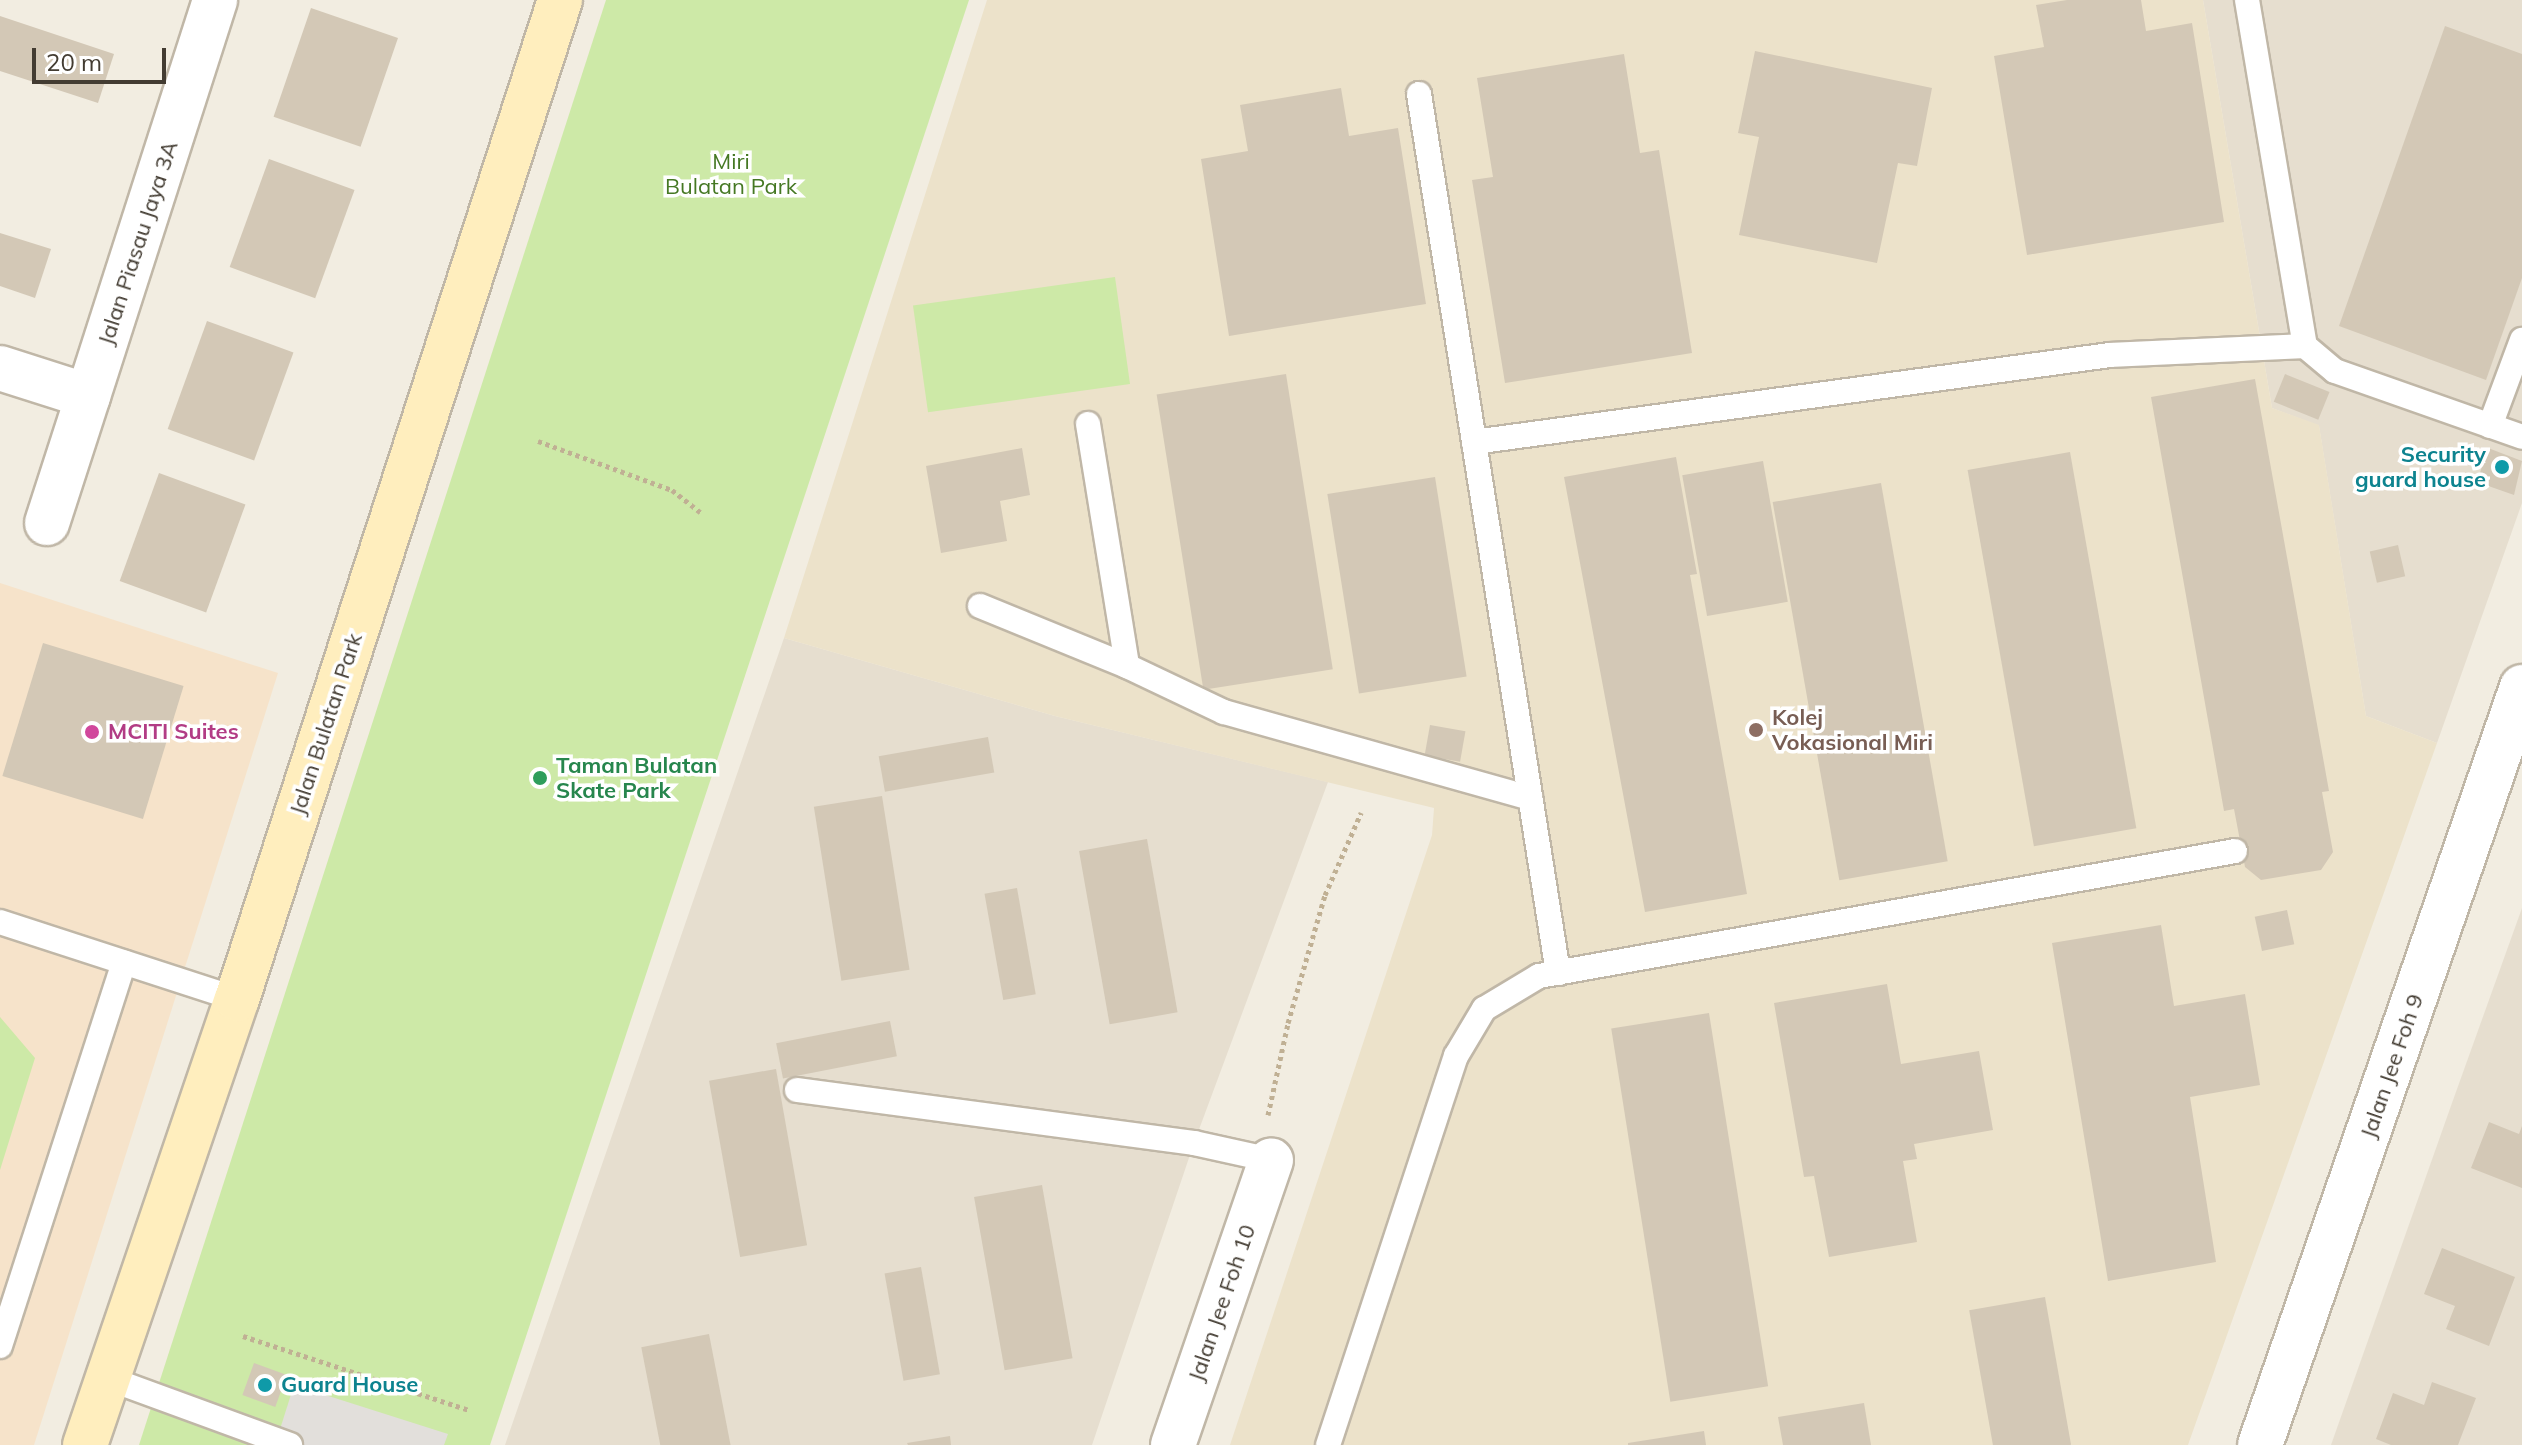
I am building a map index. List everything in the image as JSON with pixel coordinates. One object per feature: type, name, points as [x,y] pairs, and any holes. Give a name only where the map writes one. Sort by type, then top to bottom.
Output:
[{"type":"street","name":"Jalan Piasau Jaya 3A","points":[[47,523],[214,0]]},
{"type":"street","name":"Jalan Bulatan Park","points":[[85,1445],[237,999],[560,0]]},
{"type":"street","points":[[0,368],[88,396]]},
{"type":"street","name":"Jalan Jee Foh 9","points":[[2260,1445],[2522,687]]},
{"type":"street","name":"Jalan Jee Foh 10","points":[[1173,1445],[1271,1160]]},
{"type":"lane","points":[[2247,0],[2305,346],[2335,371],[2522,437]]},
{"type":"lane","points":[[1419,94],[1558,973]]},
{"type":"lane","points":[[2490,426],[2522,340]]},
{"type":"lane","points":[[1474,442],[2096,356],[2305,346]]},
{"type":"lane","points":[[1088,424],[1127,666]]},
{"type":"lane","points":[[980,606],[1127,666],[1224,712],[1530,798]]},
{"type":"lane","points":[[1328,1445],[1456,1056],[1484,1009],[1539,976],[2235,851]]},
{"type":"lane","points":[[0,922],[237,999]]},
{"type":"lane","points":[[0,1346],[124,963]]},
{"type":"lane","points":[[797,1090],[1194,1143],[1271,1160]]},
{"type":"lane","points":[[107,1378],[290,1445]]},
{"type":"path","points":[[538,441],[672,490],[700,512]]},
{"type":"path","points":[[1271,1160],[1267,1118],[1288,1023],[1325,895],[1361,813]]},
{"type":"path","points":[[243,1336],[470,1410]]},
{"type":"shaded area","name":"Kolej Vokasional Miri","points":[[987,0],[2203,0],[2272,408],[2319,425],[2366,716],[2437,743],[2188,1445],[1230,1445],[1432,835],[1434,808],[1055,716],[784,638]]},
{"type":"shaded area","points":[[2203,0],[2522,0],[2522,503],[2437,743],[2366,716],[2319,426],[2272,408]]},
{"type":"shaded area","points":[[0,583],[278,673],[34,1445],[0,1445]]},
{"type":"shaded area","points":[[784,638],[1055,716],[1328,782],[1194,1143],[1092,1445],[505,1445]]},
{"type":"shaded area","points":[[2522,908],[2522,1445],[2331,1445],[2452,1103]]},
{"type":"shaded area","points":[[294,1385],[448,1434],[444,1445],[275,1445]]},
{"type":"green space","name":"Miri Bulatan Park","points":[[606,0],[969,0],[490,1445],[139,1445]]},
{"type":"green space","points":[[1115,277],[1130,384],[928,412],[913,305]]},
{"type":"green space","points":[[0,1017],[35,1058],[0,1170]]},
{"type":"building","points":[[2067,0],[2141,0],[2146,31],[2192,23],[2224,222],[2027,255],[1994,56],[2044,47],[2036,5]]},
{"type":"building","points":[[311,8],[398,38],[361,147],[274,117]]},
{"type":"building","points":[[0,16],[114,54],[98,103],[0,71]]},
{"type":"building","points":[[2445,26],[2522,54],[2522,278],[2486,380],[2339,326]]},
{"type":"building","points":[[1755,51],[1932,88],[1917,166],[1898,163],[1877,263],[1739,235],[1759,137],[1738,133]]},
{"type":"building","points":[[1624,54],[1640,153],[1659,150],[1692,353],[1505,383],[1472,180],[1493,177],[1477,78]]},
{"type":"building","points":[[1341,88],[1349,136],[1398,128],[1426,304],[1229,336],[1201,159],[1248,151],[1240,105]]},
{"type":"building","points":[[269,159],[355,190],[315,298],[230,267]]},
{"type":"building","points":[[0,233],[51,249],[35,298],[0,286]]},
{"type":"building","points":[[207,321],[293,352],[254,461],[168,429]]},
{"type":"building","points":[[1286,374],[1333,669],[1203,690],[1157,394]]},
{"type":"building","points":[[2285,374],[2330,392],[2318,420],[2274,402]]},
{"type":"building","points":[[2255,379],[2329,791],[2322,792],[2333,852],[2321,870],[2261,880],[2245,867],[2234,809],[2224,811],[2151,397]]},
{"type":"building","points":[[1022,448],[1030,495],[1000,501],[1007,541],[941,553],[926,466]]},
{"type":"building","name":"Security guard house","points":[[2488,448],[2522,461],[2514,495],[2477,482]]},
{"type":"building","points":[[2070,452],[2136,828],[2034,846],[1968,470]]},
{"type":"building","points":[[1676,457],[1697,574],[1690,575],[1747,894],[1645,912],[1564,477]]},
{"type":"building","points":[[1763,461],[1788,602],[1707,616],[1682,475]]},
{"type":"building","points":[[159,473],[245,504],[206,613],[120,581]]},
{"type":"building","points":[[1435,477],[1467,677],[1359,694],[1327,494]]},
{"type":"building","points":[[1881,483],[1948,861],[1839,880],[1773,502]]},
{"type":"building","points":[[2398,545],[2405,576],[2377,583],[2370,552]]},
{"type":"building","name":"MCITI Suites","points":[[43,643],[184,686],[143,819],[2,776]]},
{"type":"building","points":[[1430,725],[1465,731],[1460,762],[1425,756]]},
{"type":"building","points":[[988,737],[994,772],[885,792],[879,756]]},
{"type":"building","points":[[882,796],[910,970],[841,981],[814,807]]},
{"type":"building","points":[[1147,839],[1178,1012],[1110,1024],[1079,851]]},
{"type":"building","points":[[1017,888],[1036,994],[1003,1000],[985,894]]},
{"type":"building","points":[[2287,910],[2294,944],[2262,951],[2255,917]]},
{"type":"building","points":[[2161,925],[2174,1006],[2245,994],[2260,1085],[2190,1097],[2216,1262],[2108,1281],[2052,943]]},
{"type":"building","points":[[1887,984],[1901,1064],[1979,1051],[1993,1130],[1914,1144],[1917,1159],[1903,1161],[1917,1242],[1829,1257],[1814,1176],[1804,1177],[1774,1003]]},
{"type":"building","points":[[1709,1013],[1768,1386],[1670,1402],[1611,1028]]},
{"type":"building","points":[[890,1021],[897,1056],[783,1078],[776,1043]]},
{"type":"building","points":[[776,1069],[807,1245],[740,1257],[709,1081]]},
{"type":"building","points":[[2489,1122],[2519,1134],[2522,1126],[2522,1188],[2471,1168]]},
{"type":"building","points":[[1042,1185],[1073,1358],[1005,1370],[974,1197]]},
{"type":"building","points":[[2442,1248],[2515,1277],[2489,1346],[2446,1329],[2455,1306],[2424,1294]]},
{"type":"building","points":[[921,1267],[940,1374],[903,1381],[885,1273]]},
{"type":"building","points":[[2045,1297],[2071,1445],[1993,1445],[1969,1310]]},
{"type":"building","points":[[709,1334],[731,1445],[660,1445],[641,1347]]},
{"type":"building","name":"Guard House","points":[[254,1363],[287,1375],[275,1407],[242,1395]]},
{"type":"building","points":[[2432,1382],[2476,1398],[2458,1445],[2391,1445],[2376,1439],[2393,1393],[2424,1405]]},
{"type":"building","points":[[1864,1403],[1871,1445],[1783,1445],[1778,1417]]},
{"type":"building","points":[[1704,1431],[1706,1445],[1628,1445],[1628,1443]]},
{"type":"building","points":[[950,1436],[951,1445],[907,1443]]},
{"type":"place","name":"Security guard house","points":[[2502,467]]},
{"type":"place","name":"Kolej Vokasional Miri","points":[[1756,730]]},
{"type":"place","name":"MCITI Suites","points":[[92,732]]},
{"type":"place","name":"Taman Bulatan Skate Park","points":[[540,778]]},
{"type":"place","name":"Guard House","points":[[265,1385]]}]
